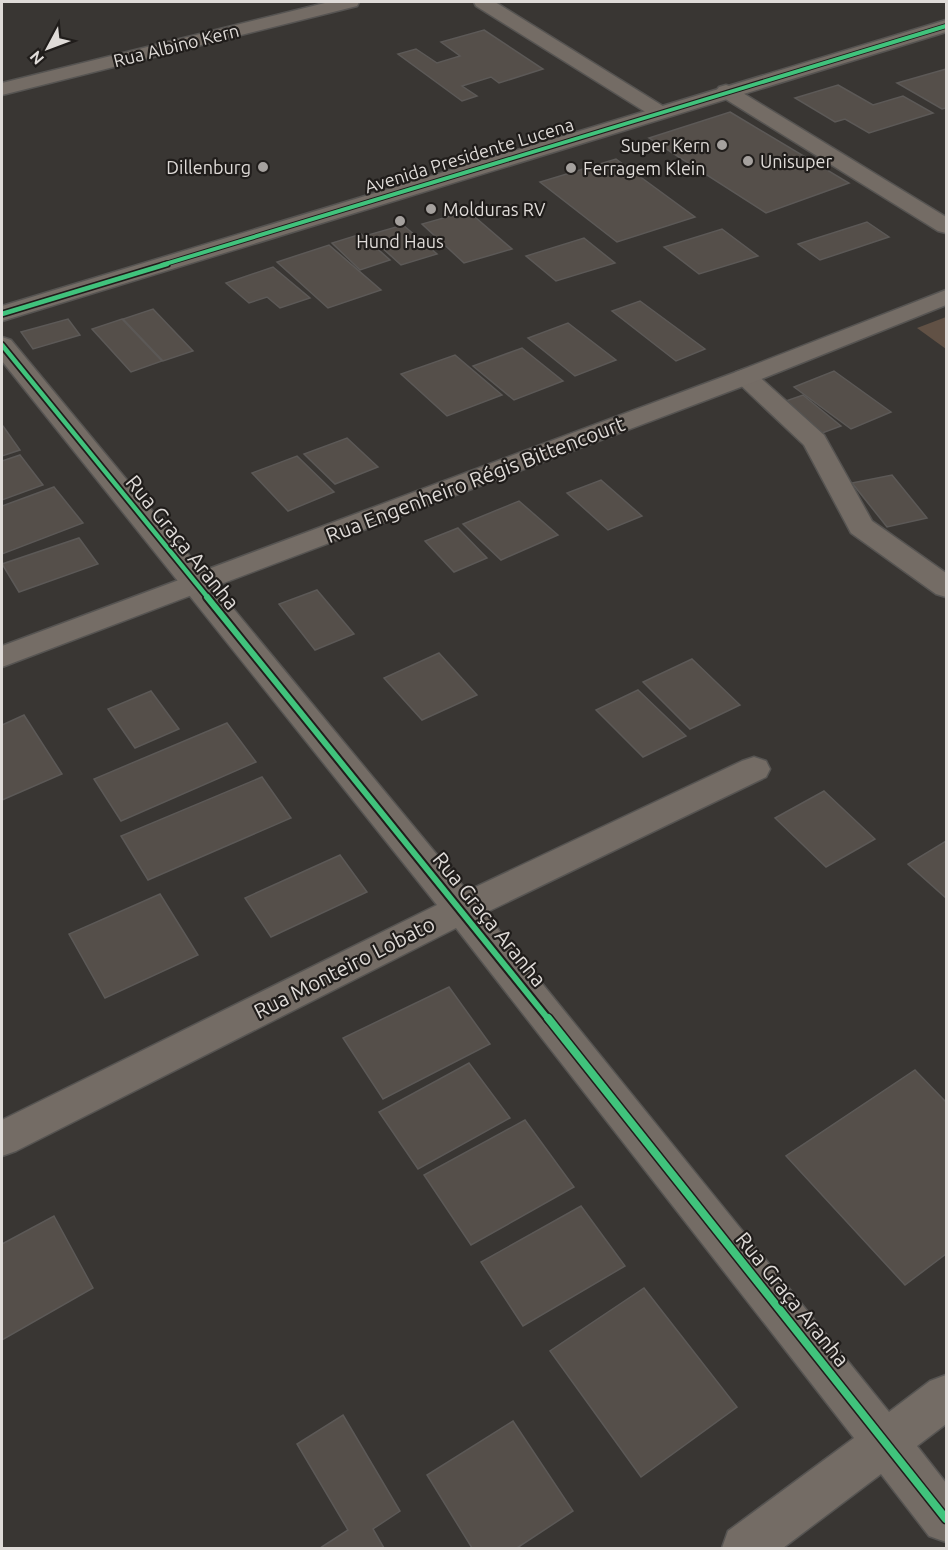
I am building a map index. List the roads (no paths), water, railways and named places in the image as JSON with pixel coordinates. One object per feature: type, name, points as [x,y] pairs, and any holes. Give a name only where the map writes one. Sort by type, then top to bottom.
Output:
[{"type":"main road","name":"Avenida Presidente Lucena","points":[[2,314],[946,26]]},
{"type":"main road","name":"Rua Engenheiro Régis Bittencourt","points":[[2,657],[745,377],[946,297]]},
{"type":"street","name":"Rua Albino Kern","points":[[2,89],[350,2]]},
{"type":"street","points":[[483,2],[659,112]]},
{"type":"street","points":[[726,92],[946,225]]},
{"type":"street","name":"Rua Graça Aranha","points":[[2,345],[461,909],[946,1519]]},
{"type":"street","points":[[745,377],[815,441],[861,527],[871,537],[946,587]]},
{"type":"street","name":"Rua Monteiro Lobato","points":[[2,1139],[461,909],[754,769]]},
{"type":"street","points":[[745,1548],[946,1397]]},
{"type":"place","name":"Super Kern","points":[[722,145]]},
{"type":"place","name":"Unisuper","points":[[748,161]]},
{"type":"place","name":"Dillenburg","points":[[263,167]]},
{"type":"place","name":"Ferragem Klein","points":[[571,168]]},
{"type":"place","name":"Molduras RV","points":[[431,209]]},
{"type":"place","name":"Hund Haus","points":[[400,221]]}]
